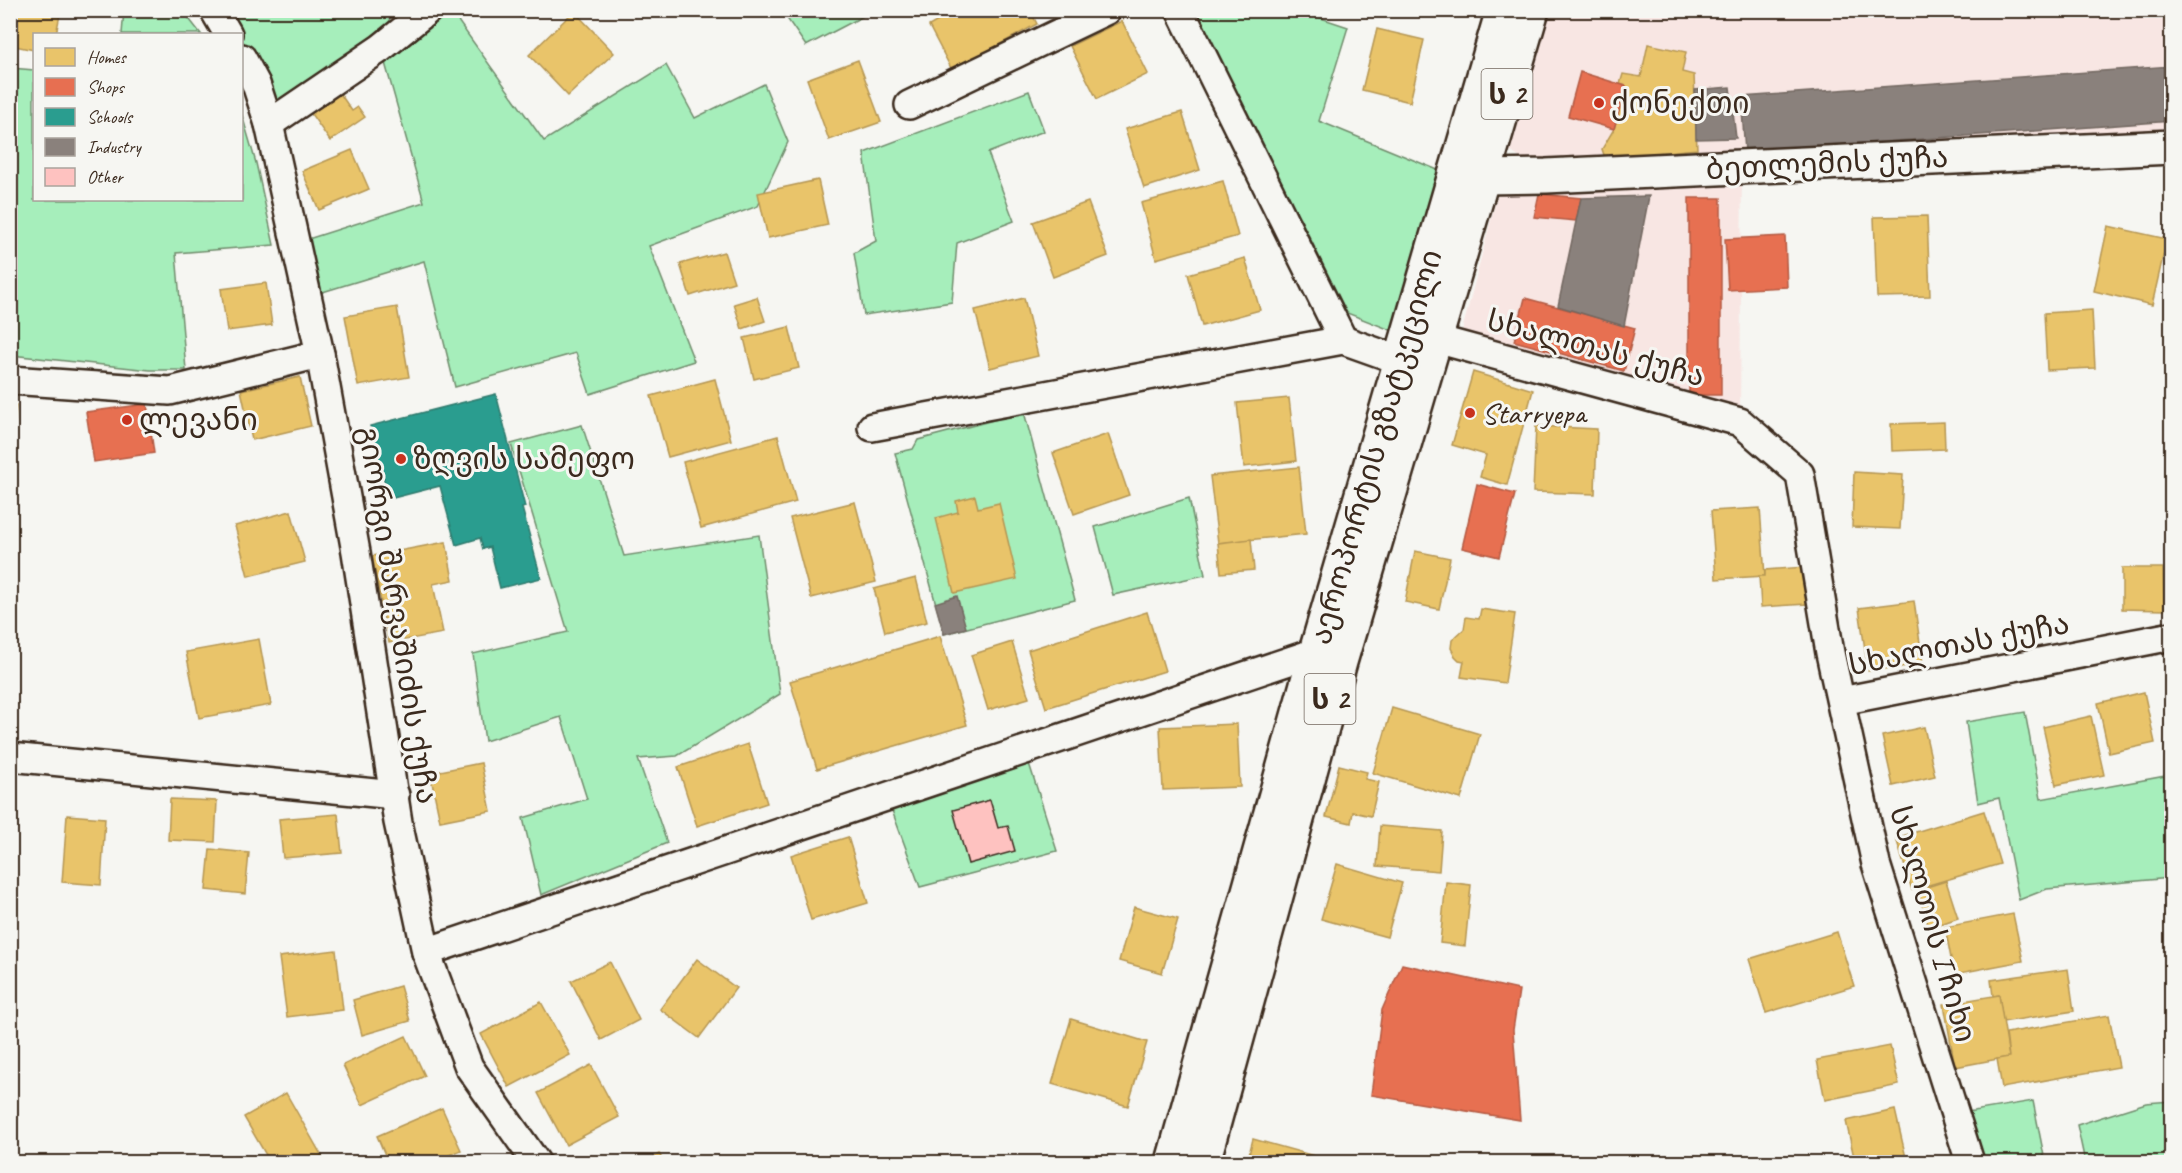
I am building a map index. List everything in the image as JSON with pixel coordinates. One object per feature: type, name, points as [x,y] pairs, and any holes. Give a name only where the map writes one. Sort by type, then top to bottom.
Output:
[{"type":"main road","name":"აეროპორტის გზატკეცილი","points":[[1173,1162],[1316,652],[1503,10]]},
{"type":"main road","name":"აეროპორტის გზატკეცილი","points":[[1203,1162],[1340,662],[1532,10]]},
{"type":"main road","name":"ბეთლემის ქუჩა","points":[[1482,177],[2172,147]]},
{"type":"street","points":[[214,10],[227,33]]},
{"type":"street","points":[[268,124],[381,48],[428,10]]},
{"type":"street","points":[[909,105],[1107,10]]},
{"type":"street","points":[[1180,10],[1342,340]]},
{"type":"street","name":"გიორგი შარვაშიძის ქუჩა","points":[[243,60],[256,84],[268,124],[320,354],[356,552],[395,795],[426,952],[469,1067],[536,1162]]},
{"type":"street","name":"სხალთას ქუჩა","points":[[1436,339],[1740,422],[1800,474],[1830,653],[1841,701],[2172,636]]},
{"type":"street","points":[[872,427],[1342,340],[1402,361]]},
{"type":"street","points":[[10,380],[170,391],[320,354]]},
{"type":"street","points":[[426,952],[1316,652]]},
{"type":"street","name":"სხალთის I ჩიხი","points":[[1841,701],[1876,864],[1970,1162]]},
{"type":"street","points":[[10,757],[395,795]]},
{"type":"shaded area","points":[[1549,11],[2171,11],[2171,147],[1742,167],[1740,421],[1462,331],[1500,185],[1545,175],[1510,151]]},
{"type":"green space","points":[[124,10],[183,11],[200,33],[122,33]]},
{"type":"green space","points":[[228,11],[384,11],[394,26],[289,105],[269,100],[243,41],[243,33],[239,33]]},
{"type":"green space","points":[[442,11],[451,11],[544,141],[666,65],[695,118],[764,84],[788,142],[758,206],[649,246],[694,361],[590,394],[576,353],[455,387],[424,261],[316,294],[305,240],[424,202],[382,52]]},
{"type":"green space","points":[[782,11],[873,11],[806,46]]},
{"type":"green space","points":[[1180,11],[1300,11],[1348,27],[1319,121],[1445,173],[1393,331],[1347,313],[1300,218],[1283,218]]},
{"type":"green space","points":[[11,68],[33,70],[33,201],[243,201],[243,118],[256,163],[274,245],[176,253],[186,370],[150,370],[11,355]]},
{"type":"green space","points":[[1029,91],[1044,131],[988,153],[1014,221],[957,243],[952,302],[864,315],[854,253],[876,241],[864,153]]},
{"type":"green space","points":[[1024,412],[1075,600],[944,634],[895,453],[913,449],[918,440]]},
{"type":"green space","points":[[582,425],[624,556],[759,535],[780,694],[677,756],[638,759],[667,843],[541,895],[523,818],[587,799],[561,717],[485,741],[473,654],[568,632],[511,444]]},
{"type":"green space","points":[[1189,498],[1205,575],[1113,595],[1095,527]]},
{"type":"green space","points":[[2025,712],[2041,799],[2171,775],[2171,878],[2047,889],[2019,900],[1999,798],[1978,803],[1966,722]]},
{"type":"green space","points":[[1027,757],[1057,851],[920,887],[890,805]]},
{"type":"green space","points":[[2033,1101],[2045,1161],[1970,1162],[1955,1114]]},
{"type":"green space","points":[[2171,1101],[2171,1162],[2085,1162],[2077,1125],[2146,1103]]},
{"type":"building: Homes","points":[[10,10],[61,10],[56,33],[33,33],[33,50],[10,45]]},
{"type":"building: Homes","points":[[957,10],[1030,10],[1037,24],[952,70],[929,26]]},
{"type":"building: Homes","points":[[574,11],[614,53],[568,96],[529,55]]},
{"type":"building: Homes","points":[[1122,21],[1148,74],[1097,99],[1070,46]]},
{"type":"building: Homes","points":[[1377,29],[1424,40],[1410,102],[1362,90]]},
{"type":"building: Homes","points":[[1648,44],[1686,52],[1682,72],[1694,75],[1697,149],[1605,158],[1602,149],[1614,129],[1626,86],[1620,84],[1623,74],[1641,77]]},
{"type":"building: Homes","points":[[858,60],[881,122],[829,140],[807,79]]},
{"type":"building: Homes","points":[[339,92],[352,111],[358,107],[365,117],[330,141],[309,111]]},
{"type":"building: Homes","points":[[1182,112],[1200,170],[1144,188],[1125,129]]},
{"type":"building: Homes","points":[[352,150],[369,189],[319,210],[302,171]]},
{"type":"building: Homes","points":[[818,180],[828,225],[768,238],[758,193]]},
{"type":"building: Homes","points":[[1223,181],[1238,236],[1156,259],[1141,203]]},
{"type":"building: Homes","points":[[1088,202],[1108,256],[1053,277],[1033,222]]},
{"type":"building: Homes","points":[[1927,216],[1930,296],[1877,297],[1874,217]]},
{"type":"building: Homes","points":[[2108,226],[2167,239],[2152,305],[2094,291]]},
{"type":"building: Homes","points":[[724,252],[734,282],[690,296],[680,264]]},
{"type":"building: Homes","points":[[1245,258],[1260,310],[1202,326],[1188,274]]},
{"type":"building: Homes","points":[[266,283],[272,325],[227,331],[221,289]]},
{"type":"building: Homes","points":[[757,297],[765,321],[742,329],[734,304]]},
{"type":"building: Homes","points":[[1024,298],[1038,356],[990,368],[975,310]]},
{"type":"building: Homes","points":[[397,307],[409,377],[358,386],[345,316]]},
{"type":"building: Homes","points":[[2092,310],[2095,368],[2047,370],[2044,313]]},
{"type":"building: Homes","points":[[789,327],[799,368],[754,379],[744,338]]},
{"type":"building: Homes","points":[[1473,372],[1533,390],[1507,485],[1480,477],[1486,455],[1452,445]]},
{"type":"building: Homes","points":[[300,377],[311,426],[252,440],[241,390]]},
{"type":"building: Homes","points":[[715,379],[731,440],[668,457],[651,396]]},
{"type":"building: Homes","points":[[1289,398],[1296,461],[1244,467],[1237,403]]},
{"type":"building: Homes","points":[[10,405],[16,405],[11,459],[10,459]]},
{"type":"building: Homes","points":[[1944,422],[1945,449],[1892,451],[1891,424]]},
{"type":"building: Homes","points":[[1536,426],[1597,429],[1595,494],[1533,492]]},
{"type":"building: Homes","points":[[1108,434],[1129,495],[1074,514],[1053,453]]},
{"type":"building: Homes","points":[[778,436],[796,502],[701,528],[683,462]]},
{"type":"building: Homes","points":[[1299,467],[1306,534],[1218,543],[1210,476]]},
{"type":"building: Homes","points":[[1854,472],[1903,475],[1900,529],[1852,527]]},
{"type":"building: Homes","points":[[975,496],[978,508],[999,503],[1017,579],[954,593],[936,518],[958,512],[956,501]]},
{"type":"building: Homes","points":[[855,502],[876,582],[811,598],[790,518]]},
{"type":"building: Homes","points":[[1760,508],[1765,576],[1716,579],[1711,511]]},
{"type":"building: Homes","points":[[291,511],[305,562],[248,576],[235,526]]},
{"type":"building: Homes","points":[[1251,539],[1254,570],[1221,573],[1218,543]]},
{"type":"building: Homes","points":[[446,542],[453,580],[433,584],[443,633],[389,643],[372,556]]},
{"type":"building: Homes","points":[[1415,551],[1450,558],[1439,609],[1405,602]]},
{"type":"building: Homes","points":[[1805,567],[1807,604],[1761,607],[1759,576],[1765,576],[1765,570]]},
{"type":"building: Homes","points":[[2122,568],[2163,568],[2164,610],[2122,609]]},
{"type":"building: Homes","points":[[916,578],[927,622],[885,632],[874,589]]},
{"type":"building: Homes","points":[[1914,601],[1923,664],[1868,671],[1859,608]]},
{"type":"building: Homes","points":[[1481,609],[1515,614],[1505,683],[1461,677],[1464,661],[1455,656],[1451,648],[1452,640],[1464,629],[1466,617],[1479,619]]},
{"type":"building: Homes","points":[[1147,612],[1165,671],[1046,708],[1028,650]]},
{"type":"building: Homes","points":[[940,636],[967,725],[817,769],[790,681]]},
{"type":"building: Homes","points":[[259,639],[271,705],[199,718],[186,652]]},
{"type":"building: Homes","points":[[1012,642],[1029,698],[988,710],[971,655]]},
{"type":"building: Homes","points":[[2144,692],[2155,743],[2109,753],[2098,703]]},
{"type":"building: Homes","points":[[1392,708],[1480,734],[1461,799],[1373,773]]},
{"type":"building: Homes","points":[[2091,716],[2104,775],[2056,785],[2043,727]]},
{"type":"building: Homes","points":[[1237,724],[1240,787],[1163,790],[1160,727]]},
{"type":"building: Homes","points":[[1924,727],[1935,776],[1893,786],[1882,736]]},
{"type":"building: Homes","points":[[748,744],[767,803],[697,826],[678,767]]},
{"type":"building: Homes","points":[[481,763],[491,811],[440,821],[430,773]]},
{"type":"building: Homes","points":[[1339,765],[1367,772],[1365,779],[1379,782],[1371,816],[1353,812],[1351,823],[1326,817]]},
{"type":"building: Homes","points":[[170,799],[217,801],[215,842],[168,840]]},
{"type":"building: Homes","points":[[1984,811],[2000,864],[1912,890],[1896,838]]},
{"type":"building: Homes","points":[[338,814],[342,853],[283,858],[279,819]]},
{"type":"building: Homes","points":[[67,815],[105,818],[101,885],[62,882]]},
{"type":"building: Homes","points":[[1380,826],[1442,831],[1439,871],[1377,866]]},
{"type":"building: Homes","points":[[848,837],[868,903],[811,920],[791,855]]},
{"type":"building: Homes","points":[[210,849],[249,853],[245,894],[206,890]]},
{"type":"building: Homes","points":[[1337,864],[1402,883],[1387,937],[1321,919]]},
{"type":"building: Homes","points":[[1946,881],[1958,918],[1929,928],[1917,890]]},
{"type":"building: Homes","points":[[1446,882],[1471,885],[1465,946],[1440,943]]},
{"type":"building: Homes","points":[[1134,907],[1178,919],[1162,973],[1119,961]]},
{"type":"building: Homes","points":[[2013,914],[2023,961],[1954,974],[1945,927]]},
{"type":"building: Homes","points":[[1837,932],[1854,986],[1766,1013],[1749,959]]},
{"type":"building: Homes","points":[[336,950],[343,1010],[287,1017],[279,957]]},
{"type":"building: Homes","points":[[697,959],[736,988],[699,1038],[660,1009]]},
{"type":"building: Homes","points":[[610,962],[639,1020],[601,1040],[571,981]]},
{"type":"building: Homes","points":[[2068,969],[2074,1011],[2003,1022],[1999,995],[1993,996],[1991,980]]},
{"type":"building: Homes","points":[[400,986],[410,1021],[362,1035],[353,1000]]},
{"type":"building: Homes","points":[[1999,995],[2009,1057],[1955,1067],[1944,1004]]},
{"type":"building: Homes","points":[[541,1002],[570,1055],[509,1087],[481,1034]]},
{"type":"building: Homes","points":[[2109,1015],[2119,1067],[2002,1088],[1997,1059],[2009,1057],[2006,1033]]},
{"type":"building: Homes","points":[[1071,1019],[1147,1042],[1128,1106],[1052,1084]]},
{"type":"building: Homes","points":[[406,1036],[425,1076],[362,1105],[343,1065]]},
{"type":"building: Homes","points":[[1890,1046],[1899,1085],[1825,1100],[1817,1060]]},
{"type":"building: Homes","points":[[591,1065],[619,1117],[566,1145],[538,1093]]},
{"type":"building: Homes","points":[[286,1093],[324,1160],[320,1162],[270,1162],[244,1117]]},
{"type":"building: Homes","points":[[442,1108],[461,1150],[433,1162],[388,1162],[377,1136]]},
{"type":"building: Homes","points":[[1895,1110],[1907,1162],[1855,1162],[1846,1121]]},
{"type":"building: Homes","points":[[1253,1139],[1325,1159],[1324,1162],[1247,1162]]},
{"type":"building: Homes","points":[[659,1154],[664,1162],[646,1162]]},
{"type":"building: Shops","points":[[1580,72],[1626,86],[1614,129],[1568,116]]},
{"type":"building: Shops","points":[[1539,194],[1581,198],[1576,221],[1534,217]]},
{"type":"building: Shops","points":[[1689,198],[1721,198],[1721,395],[1689,395]]},
{"type":"building: Shops","points":[[1785,236],[1787,287],[1728,290],[1725,239]]},
{"type":"building: Shops","points":[[1525,298],[1635,328],[1624,371],[1514,341]]},
{"type":"building: Shops","points":[[147,404],[154,453],[94,462],[86,412]]},
{"type":"building: Shops","points":[[1477,484],[1515,494],[1499,557],[1462,548]]},
{"type":"building: Shops","points":[[1402,964],[1519,990],[1513,1030],[1520,1120],[1371,1095],[1382,1010]]},
{"type":"building: Schools","points":[[496,394],[525,507],[522,508],[541,578],[500,588],[490,547],[483,549],[480,538],[456,545],[440,486],[389,499],[370,426]]},
{"type":"building: Industry","points":[[2172,66],[2172,121],[1745,152],[1741,97]]},
{"type":"building: Industry","points":[[1730,87],[1736,138],[1696,139],[1695,90]]},
{"type":"building: Industry","points":[[1649,196],[1624,326],[1558,306],[1581,198]]},
{"type":"building: Industry","points":[[957,596],[966,628],[944,634],[935,603]]},
{"type":"building: Other","points":[[990,800],[998,828],[1008,826],[1015,851],[968,864],[953,810]]},
{"type":"place","name":"ქონექთი","points":[[1599,103]]},
{"type":"place","name":"Starryepa","points":[[1470,413]]},
{"type":"place","name":"ლევანი","points":[[127,420]]},
{"type":"place","name":"ზღვის სამეფო","points":[[401,459]]}]
